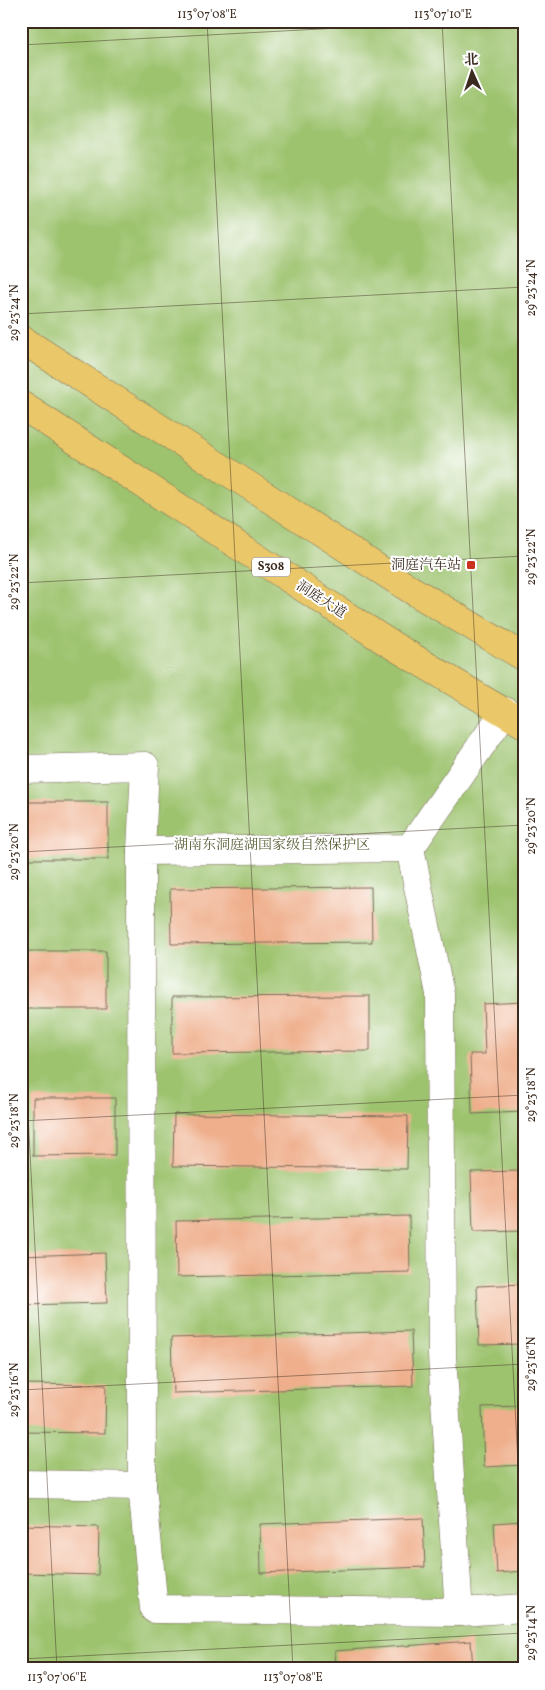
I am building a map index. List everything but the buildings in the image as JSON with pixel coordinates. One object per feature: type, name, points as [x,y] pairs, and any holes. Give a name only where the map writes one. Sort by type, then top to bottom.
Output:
[{"type":"main road","points":[[21,339],[410,589],[524,657]]},
{"type":"main road","name":"洞庭大道","points":[[21,405],[387,642],[514,717]]},
{"type":"street","points":[[410,848],[514,717]]},
{"type":"street","points":[[21,770],[145,766],[141,851],[142,1486],[154,1609],[459,1612],[524,1608]]},
{"type":"street","points":[[141,851],[410,848]]},
{"type":"street","points":[[410,848],[440,994],[442,1356],[459,1612]]},
{"type":"street","points":[[21,1484],[142,1486]]},
{"type":"green space","name":"湖南东洞庭湖国家级自然保护区","points":[[21,21],[524,21],[524,1669],[21,1669]]},
{"type":"place","name":"洞庭汽车站","points":[[471,565]]}]
